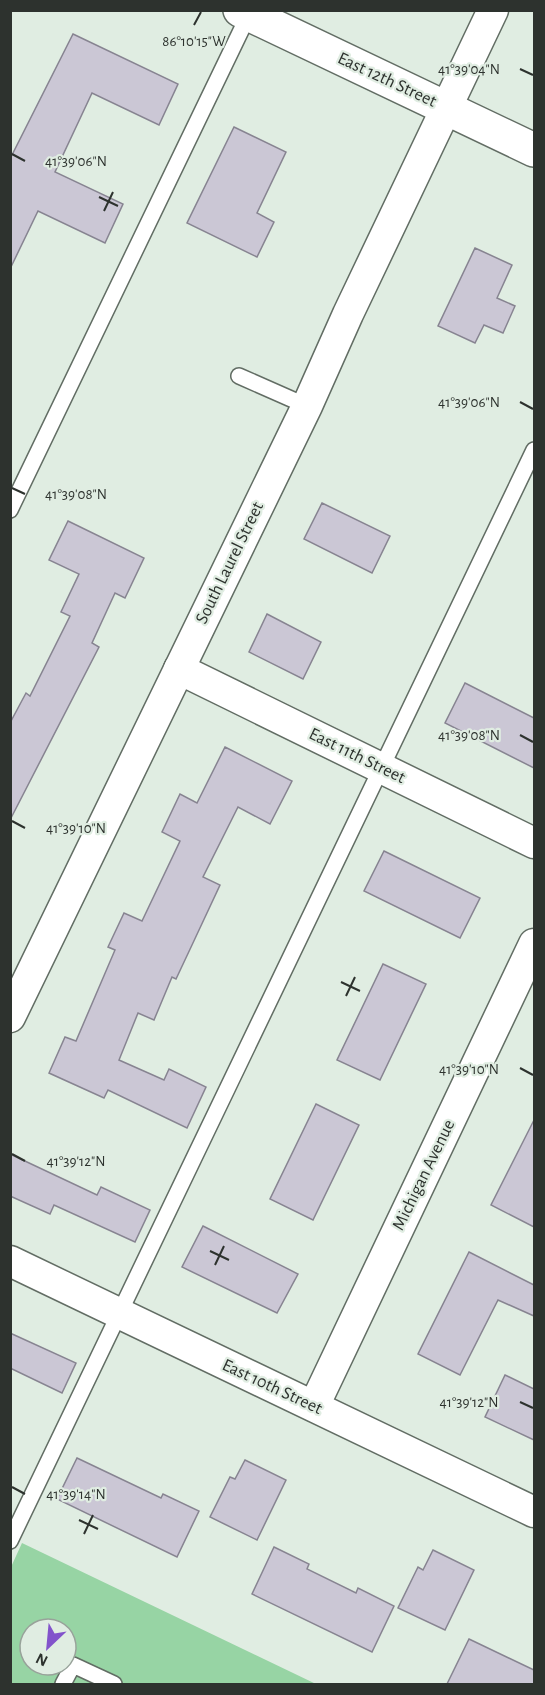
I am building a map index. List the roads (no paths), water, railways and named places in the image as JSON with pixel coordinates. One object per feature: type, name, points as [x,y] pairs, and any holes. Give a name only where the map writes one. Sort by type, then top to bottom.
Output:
[{"type":"street","name":"South Laurel Street","points":[[10,1017],[307,406],[493,10]]},
{"type":"street","name":"East 12th Street","points":[[245,13],[534,150]]},
{"type":"street","name":"East 11th Street","points":[[179,669],[534,843]]},
{"type":"street","name":"Michigan Avenue","points":[[314,1406],[534,944]]},
{"type":"street","name":"East 10th Street","points":[[10,1261],[534,1512]]},
{"type":"lane","points":[[10,510],[245,13]]},
{"type":"lane","points":[[239,375],[307,406]]},
{"type":"lane","points":[[10,1541],[534,450]]},
{"type":"lane","points":[[63,1684],[72,1665],[114,1684]]}]
